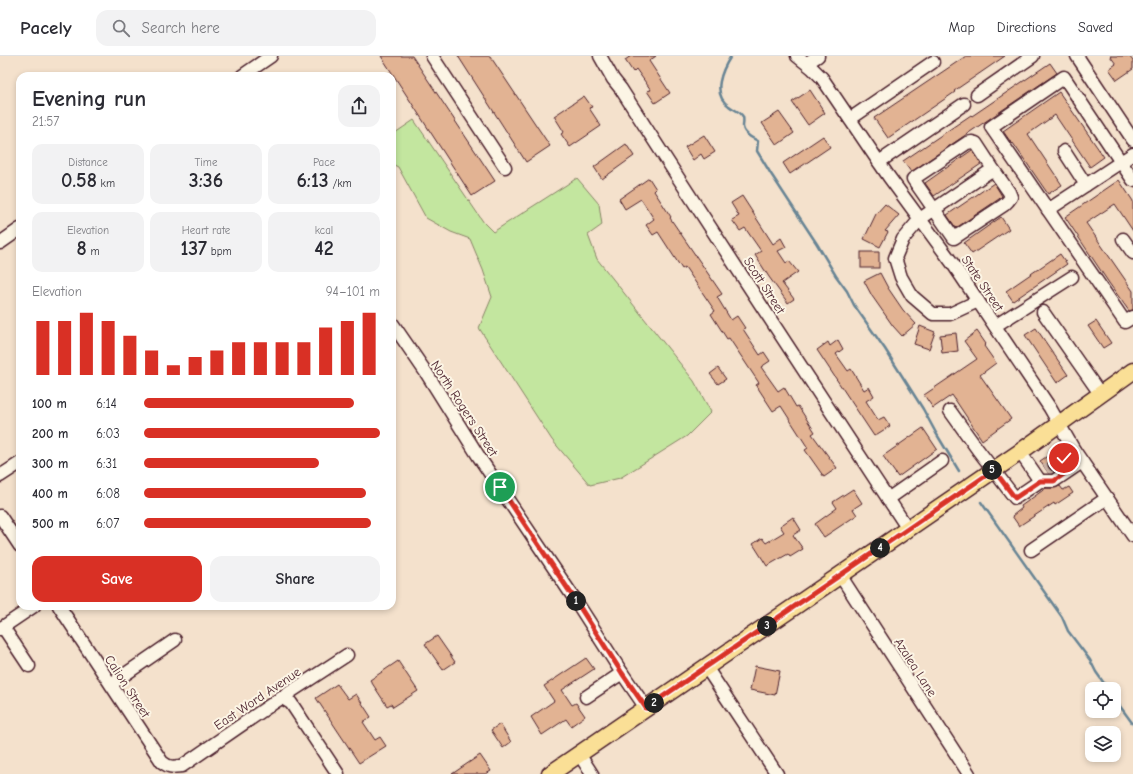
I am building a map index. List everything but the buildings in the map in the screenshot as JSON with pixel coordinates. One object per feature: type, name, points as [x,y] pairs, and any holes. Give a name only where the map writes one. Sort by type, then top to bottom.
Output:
[{"type":"main road","points":[[550,774],[994,470],[1133,371]]},
{"type":"street","points":[[248,72],[271,56]]},
{"type":"street","points":[[432,56],[505,167]]},
{"type":"street","name":"Scott Street","points":[[600,56],[613,79],[621,89],[908,529]]},
{"type":"street","name":"State Street","points":[[797,56],[807,63],[822,78],[879,162],[953,264],[1060,424],[1074,450],[1133,536]]},
{"type":"street","points":[[807,63],[818,56]]},
{"type":"street","points":[[977,95],[1033,56]]},
{"type":"street","points":[[1077,56],[1133,140]]},
{"type":"street","points":[[850,119],[934,62]]},
{"type":"street","points":[[1133,180],[1064,77],[991,127],[1125,322],[1133,317]]},
{"type":"street","points":[[879,162],[964,104]]},
{"type":"street","points":[[972,142],[976,143],[993,169],[1010,192],[1011,197],[1004,205],[954,238],[913,179],[967,143],[972,142]]},
{"type":"street","points":[[1064,151],[1086,185]]},
{"type":"street","points":[[1048,210],[1133,154]]},
{"type":"street","points":[[978,301],[950,314],[933,314],[912,296],[901,277],[895,258],[903,239],[920,219],[993,169]]},
{"type":"street","points":[[0,243],[16,232]]},
{"type":"street","points":[[1123,239],[1133,253]]},
{"type":"street","points":[[995,326],[1072,277]]},
{"type":"street","points":[[1043,312],[1101,395]]},
{"type":"street","name":"North Rogers Street","points":[[396,329],[427,374],[479,457],[646,708]]},
{"type":"street","points":[[950,411],[1015,498],[1074,450]]},
{"type":"street","points":[[1020,452],[1048,470],[1054,481],[1082,462]]},
{"type":"street","points":[[888,499],[942,461]]},
{"type":"street","points":[[0,476],[16,466]]},
{"type":"street","points":[[1048,470],[1071,469]]},
{"type":"street","points":[[1031,550],[1107,498]]},
{"type":"street","points":[[0,516],[16,540]]},
{"type":"street","name":"Azalea Lane","points":[[840,575],[969,774]]},
{"type":"street","points":[[28,610],[1,628],[29,666]]},
{"type":"street","name":"Calion Street","points":[[62,610],[162,762],[173,767],[182,765]]},
{"type":"street","points":[[111,684],[175,640]]},
{"type":"street","name":"East Word Avenue","points":[[182,765],[347,654]]},
{"type":"street","points":[[706,667],[777,774]]},
{"type":"street","points":[[586,697],[622,673]]},
{"type":"street","points":[[281,697],[291,703],[338,774]]},
{"type":"street","points":[[579,754],[592,774]]},
{"type":"green space","points":[[414,120],[484,223],[493,232],[577,178],[599,204],[602,225],[588,235],[597,259],[694,381],[711,412],[687,436],[620,478],[590,485],[552,440],[479,328],[492,297],[470,239],[451,232],[426,218],[398,167],[396,166],[396,132]]},
{"type":"waterway","points":[[731,56],[724,68],[720,82],[720,95],[724,101],[742,115],[745,132],[758,141],[757,151],[771,174],[847,291],[854,305],[885,349],[923,409],[959,471]]},
{"type":"waterway","points":[[981,502],[1062,617],[1068,631],[1090,660],[1103,682]]},
{"type":"waterway","points":[[1121,708],[1133,724]]},
{"type":"tunnel","points":[[1046,470],[1055,464]]},
{"type":"route","points":[[500,487],[646,708],[994,470],[1015,498],[1040,481],[1054,481],[1071,469],[1064,458]]}]
